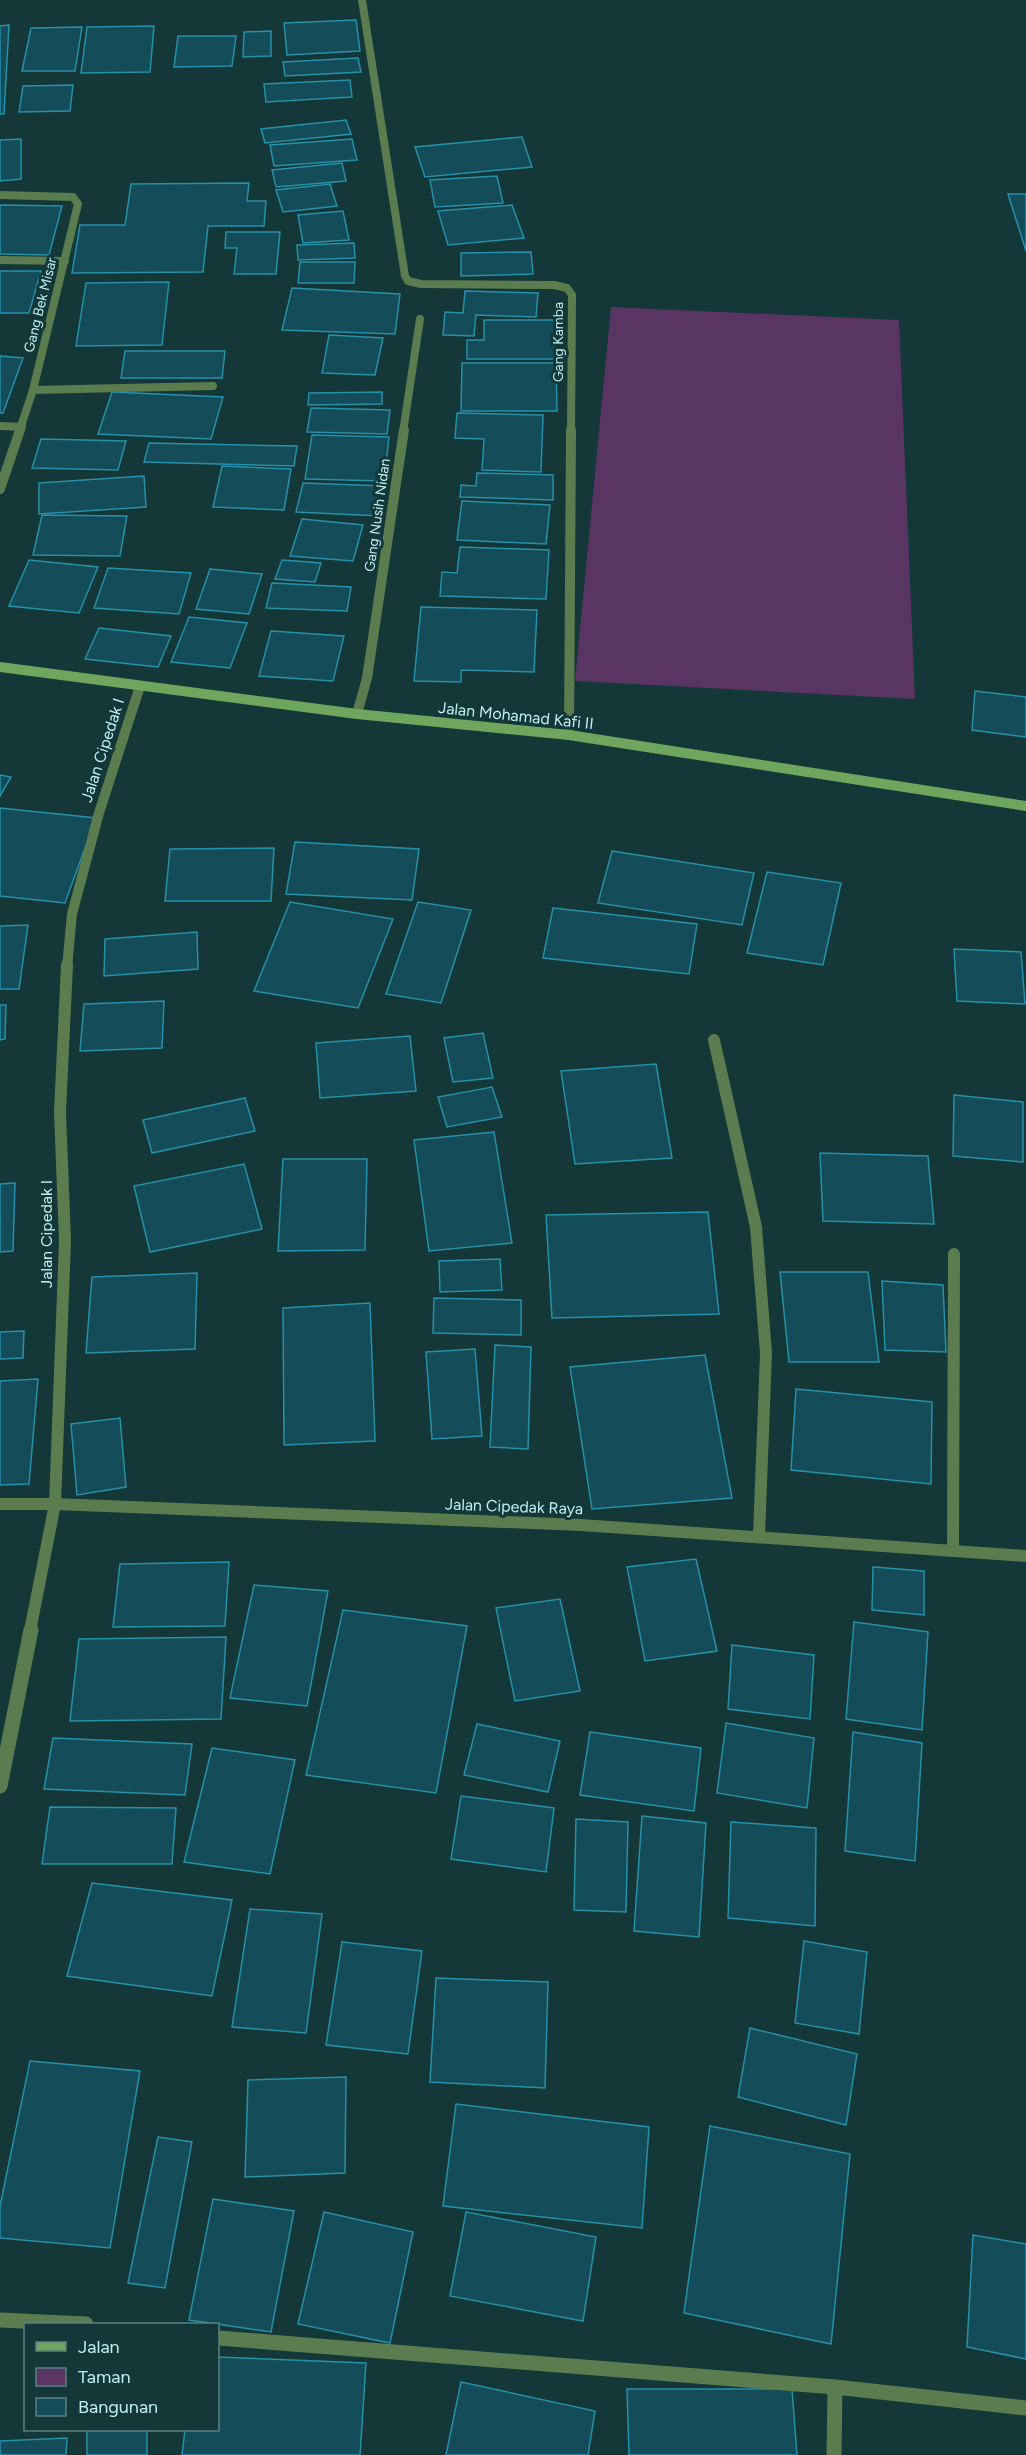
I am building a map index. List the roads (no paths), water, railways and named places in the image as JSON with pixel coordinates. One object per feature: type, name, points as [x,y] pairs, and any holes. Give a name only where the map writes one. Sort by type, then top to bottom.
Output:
[{"type":"main road","name":"Jalan Mohamad Kafi II","points":[[0,667],[357,714],[569,735],[1026,806]]},
{"type":"street","name":"Gang Kamba","points":[[362,0],[405,276],[408,281],[415,284],[554,285],[567,288],[572,295],[569,735]]},
{"type":"street","name":"Gang Bek Misar","points":[[0,195],[73,197],[78,204],[33,390],[0,489]]},
{"type":"street","points":[[0,260],[65,261]]},
{"type":"street","name":"Gang Nusih Nidan","points":[[357,714],[367,678],[420,319]]},
{"type":"street","points":[[33,390],[213,386]]},
{"type":"street","points":[[0,426],[22,427]]},
{"type":"street","name":"Jalan Cipedak I","points":[[0,1786],[55,1504],[65,1241],[60,1112],[65,993],[72,914],[107,788],[140,686]]},
{"type":"street","points":[[714,1041],[756,1227],[766,1353],[759,1536]]},
{"type":"street","points":[[953,1550],[954,1254]]},
{"type":"street","name":"Jalan Cipedak Raya","points":[[0,1504],[55,1504],[581,1525],[1026,1556]]},
{"type":"street","points":[[0,2320],[52,2323]]},
{"type":"street","points":[[219,2337],[835,2387],[1026,2408]]},
{"type":"street","points":[[834,2455],[835,2387]]}]
